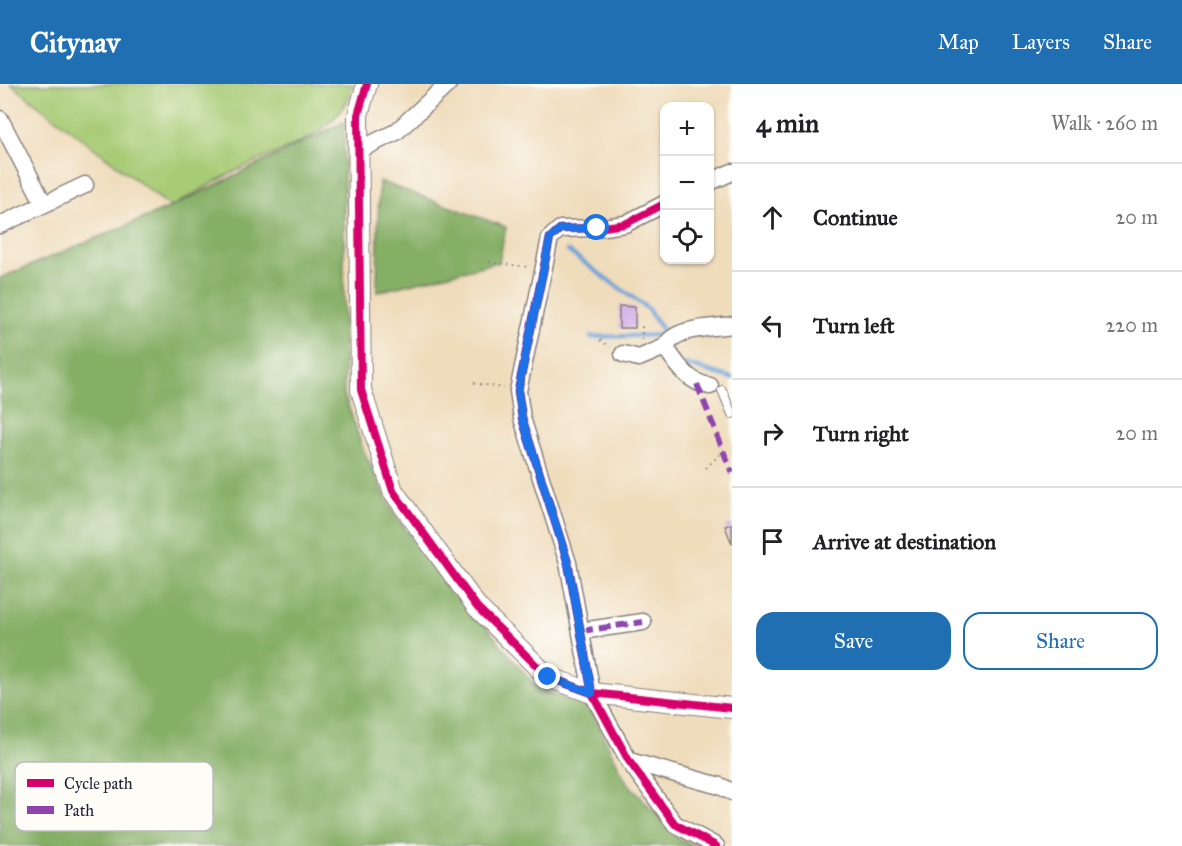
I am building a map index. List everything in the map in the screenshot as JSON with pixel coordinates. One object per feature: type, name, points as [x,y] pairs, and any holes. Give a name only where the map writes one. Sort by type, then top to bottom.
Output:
[{"type":"street","points":[[367,84],[358,115],[362,390],[393,491],[477,607],[548,677],[592,693],[732,708]]},
{"type":"street","points":[[359,150],[396,132],[448,84]]},
{"type":"street","points":[[0,119],[44,204]]},
{"type":"street","points":[[714,181],[732,172]]},
{"type":"street","points":[[0,225],[85,185]]},
{"type":"street","points":[[660,206],[625,224],[597,228],[560,229],[550,238],[518,391],[522,418],[568,563],[592,693],[629,761],[675,824],[716,846]]},
{"type":"street","points":[[623,354],[639,358],[665,347],[668,340],[679,334],[732,325]]},
{"type":"street","points":[[665,347],[679,366],[697,384],[716,388]]},
{"type":"street","points":[[581,631],[643,622]]},
{"type":"street","points":[[629,761],[720,786],[732,792]]},
{"type":"lane","points":[[716,388],[732,393]]},
{"type":"lane","points":[[716,388],[732,414]]},
{"type":"path","points":[[489,262],[543,268]]},
{"type":"path","points":[[474,383],[518,391]]},
{"type":"path","points":[[706,468],[724,450]]},
{"type":"green space","points":[[11,84],[353,84],[346,102],[323,128],[291,147],[222,178],[171,207]]},
{"type":"green space","points":[[344,122],[344,394],[363,449],[395,516],[536,687],[589,707],[626,781],[680,840],[695,846],[0,846],[0,278],[171,207]]},
{"type":"green space","points":[[379,181],[506,227],[499,262],[377,292]]},
{"type":"building","points":[[619,306],[635,307],[635,328],[619,328]]},
{"type":"building","points":[[732,524],[732,544],[725,526]]},
{"type":"waterway","points":[[568,251],[647,308],[667,337]]},
{"type":"waterway","points":[[591,337],[665,335]]},
{"type":"waterway","points":[[685,364],[732,378]]},
{"type":"marked path","points":[[697,384],[732,473]]},
{"type":"marked path","points":[[581,631],[643,622]]},
{"type":"cycle path","points":[[367,84],[358,115],[361,390],[393,491],[477,607],[548,677],[592,693],[732,708]]},
{"type":"cycle path","points":[[660,206],[625,224],[597,228],[560,229],[550,238],[518,391],[522,418],[568,563],[592,693],[629,761],[675,824],[716,846]]},
{"type":"route","points":[[548,677],[592,693],[568,563],[522,418],[518,391],[550,238],[560,229],[597,228]]}]
